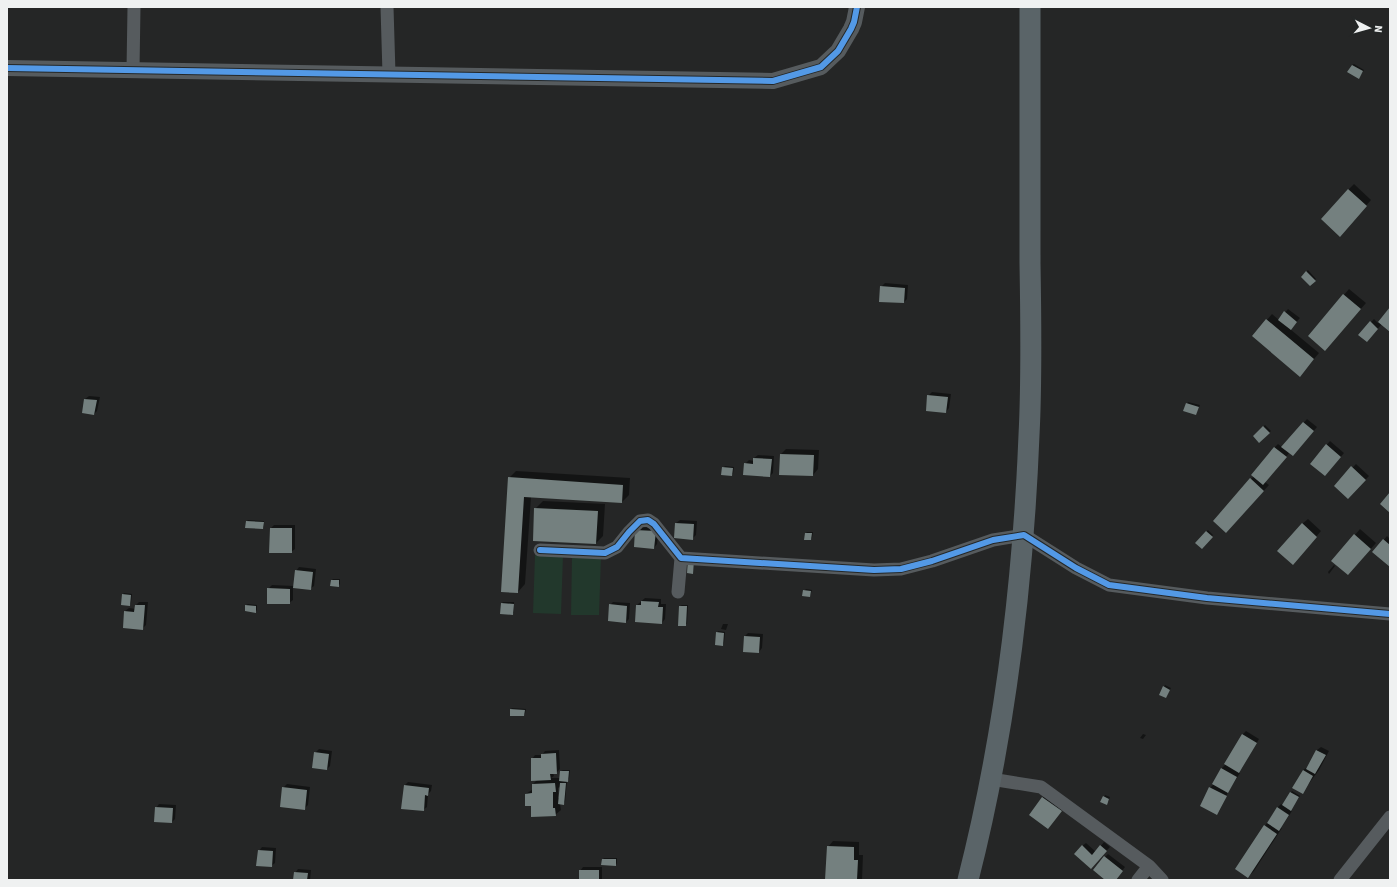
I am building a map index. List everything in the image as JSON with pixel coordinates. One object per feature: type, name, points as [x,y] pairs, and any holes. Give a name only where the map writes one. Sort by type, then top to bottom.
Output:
[{"type":"highway","points":[[968,880],[991,779],[1011,660],[1024,535],[1029,434],[1031,324],[1030,7]]},
{"type":"street","points":[[133,70],[134,7]]},
{"type":"street","points":[[387,7],[389,74]]},
{"type":"street","points":[[7,68],[774,81],[822,67],[838,50],[847,35],[854,22],[857,7]]},
{"type":"street","points":[[540,550],[605,553],[617,547],[628,532],[640,521],[648,520],[654,524],[681,558],[678,592]]},
{"type":"street","points":[[681,558],[874,570],[901,568],[932,561],[993,540],[1024,535],[1076,568],[1109,585],[1207,598],[1390,614]]},
{"type":"street","points":[[991,779],[1041,787],[1149,866],[1162,880]]},
{"type":"street","points":[[1340,880],[1390,817]]},
{"type":"street","points":[[1138,880],[1149,866]]},
{"type":"green space","points":[[535,555],[563,556],[561,614],[533,613]]},
{"type":"green space","points":[[572,556],[601,557],[599,615],[571,615]]},
{"type":"building","points":[[1352,65],[1363,71],[1359,79],[1347,72]]},
{"type":"building","points":[[1348,189],[1367,206],[1340,237],[1321,219]]},
{"type":"building","points":[[1306,271],[1316,281],[1310,286],[1301,277]]},
{"type":"building","points":[[880,286],[905,288],[904,303],[879,302]]},
{"type":"building","points":[[1343,294],[1361,309],[1325,351],[1308,336]]},
{"type":"building","points":[[1390,307],[1390,332],[1378,322]]},
{"type":"building","points":[[1284,311],[1297,322],[1291,330],[1278,320]]},
{"type":"building","points":[[1266,319],[1314,359],[1300,377],[1252,336]]},
{"type":"building","points":[[1370,321],[1378,329],[1367,342],[1358,335]]},
{"type":"building","points":[[927,395],[948,397],[946,413],[926,411]]},
{"type":"building","points":[[84,399],[97,400],[94,415],[82,413]]},
{"type":"building","points":[[1186,403],[1199,407],[1196,415],[1183,411]]},
{"type":"building","points":[[1303,422],[1314,431],[1293,456],[1281,447]]},
{"type":"building","points":[[1263,426],[1270,433],[1259,443],[1253,436]]},
{"type":"building","points":[[1326,444],[1341,457],[1325,476],[1310,464]]},
{"type":"building","points":[[1274,447],[1287,457],[1263,485],[1251,475]]},
{"type":"building","points":[[780,454],[814,455],[813,476],[779,475]]},
{"type":"building","points":[[753,458],[772,459],[770,477],[743,475],[744,463],[753,464]]},
{"type":"building","points":[[1351,466],[1366,480],[1348,499],[1334,486]]},
{"type":"building","points":[[722,467],[733,468],[732,476],[721,475]]},
{"type":"building","points":[[508,477],[623,485],[622,503],[524,497],[518,593],[501,592]]},
{"type":"building","points":[[1250,478],[1264,491],[1226,533],[1213,521]]},
{"type":"building","points":[[1390,492],[1390,513],[1380,504]]},
{"type":"building","points":[[534,508],[598,511],[596,544],[533,541]]},
{"type":"building","points":[[246,521],[264,522],[263,529],[245,528]]},
{"type":"building","points":[[675,523],[694,524],[693,540],[674,538]]},
{"type":"building","points":[[1302,523],[1317,537],[1293,565],[1277,551]]},
{"type":"building","points":[[270,528],[292,528],[292,553],[269,553]]},
{"type":"building","points":[[635,530],[656,531],[654,549],[634,547]]},
{"type":"building","points":[[1206,531],[1213,537],[1202,549],[1195,543]]},
{"type":"building","points":[[805,533],[812,533],[811,540],[804,540]]},
{"type":"building","points":[[1354,534],[1371,549],[1348,575],[1331,561]]},
{"type":"building","points":[[1383,539],[1390,545],[1390,567],[1372,552]]},
{"type":"building","points":[[688,560],[694,560],[693,574],[687,573]]},
{"type":"building","points":[[295,570],[313,572],[311,590],[293,588]]},
{"type":"building","points":[[331,580],[339,580],[339,587],[330,586]]},
{"type":"building","points":[[267,588],[290,589],[290,604],[267,604]]},
{"type":"building","points":[[803,590],[811,591],[810,597],[802,596]]},
{"type":"building","points":[[122,594],[131,595],[130,606],[121,605]]},
{"type":"building","points":[[641,601],[659,602],[658,607],[663,607],[662,624],[635,622],[636,605],[641,605]]},
{"type":"building","points":[[501,603],[514,604],[513,615],[500,614]]},
{"type":"building","points":[[609,604],[627,606],[626,623],[608,621]]},
{"type":"building","points":[[135,605],[145,605],[143,630],[123,628],[124,611],[134,612]]},
{"type":"building","points":[[245,605],[256,606],[256,613],[245,611]]},
{"type":"building","points":[[679,606],[687,606],[686,626],[678,626]]},
{"type":"building","points":[[716,632],[724,633],[723,646],[715,645]]},
{"type":"building","points":[[744,636],[760,637],[759,653],[743,652]]},
{"type":"building","points":[[1163,686],[1170,690],[1166,698],[1159,695]]},
{"type":"building","points":[[510,709],[525,710],[524,716],[510,716]]},
{"type":"building","points":[[1242,734],[1257,743],[1239,773],[1224,764]]},
{"type":"building","points":[[1316,750],[1326,755],[1315,774],[1306,769]]},
{"type":"building","points":[[314,752],[329,754],[327,770],[312,768]]},
{"type":"building","points":[[556,753],[557,774],[550,774],[551,780],[531,781],[531,758],[541,758],[541,754]]},
{"type":"building","points":[[1221,768],[1237,777],[1228,793],[1212,784]]},
{"type":"building","points":[[1303,770],[1313,776],[1303,794],[1292,788]]},
{"type":"building","points":[[560,771],[569,771],[568,782],[559,781]]},
{"type":"building","points":[[555,783],[556,792],[553,792],[553,808],[555,808],[556,816],[531,817],[531,806],[525,806],[525,794],[532,793],[532,784]]},
{"type":"building","points":[[560,783],[566,783],[564,805],[558,804]]},
{"type":"building","points":[[404,785],[429,788],[428,796],[425,795],[424,811],[401,809]]},
{"type":"building","points":[[282,787],[307,790],[305,810],[280,807]]},
{"type":"building","points":[[1209,787],[1227,796],[1217,815],[1200,806]]},
{"type":"building","points":[[1290,792],[1299,797],[1291,811],[1282,805]]},
{"type":"building","points":[[1103,796],[1109,799],[1107,805],[1100,802]]},
{"type":"building","points":[[1042,797],[1062,811],[1048,829],[1029,815]]},
{"type":"building","points":[[155,807],[173,808],[172,823],[154,822]]},
{"type":"building","points":[[1277,807],[1289,815],[1279,831],[1267,823]]},
{"type":"building","points":[[1264,825],[1277,834],[1248,878],[1235,869]]},
{"type":"building","points":[[1082,845],[1092,855],[1100,845],[1107,851],[1091,869],[1074,854]]},
{"type":"building","points":[[827,846],[854,847],[854,860],[858,860],[857,880],[825,880]]},
{"type":"building","points":[[258,850],[273,851],[272,867],[256,866]]},
{"type":"building","points":[[1104,856],[1123,871],[1116,880],[1105,880],[1093,870]]},
{"type":"building","points":[[602,859],[616,859],[616,866],[601,865]]},
{"type":"building","points":[[579,870],[599,870],[599,880],[579,880]]},
{"type":"building","points":[[294,872],[308,873],[307,880],[293,880]]},
{"type":"cycle path","points":[[7,68],[773,81],[821,67],[838,51],[851,29],[857,7]]},
{"type":"cycle path","points":[[540,550],[605,553],[617,547],[640,521],[648,520],[654,524],[681,558],[874,570],[901,569],[932,561],[993,540],[1024,535],[1076,568],[1109,585],[1207,598],[1390,614]]}]
